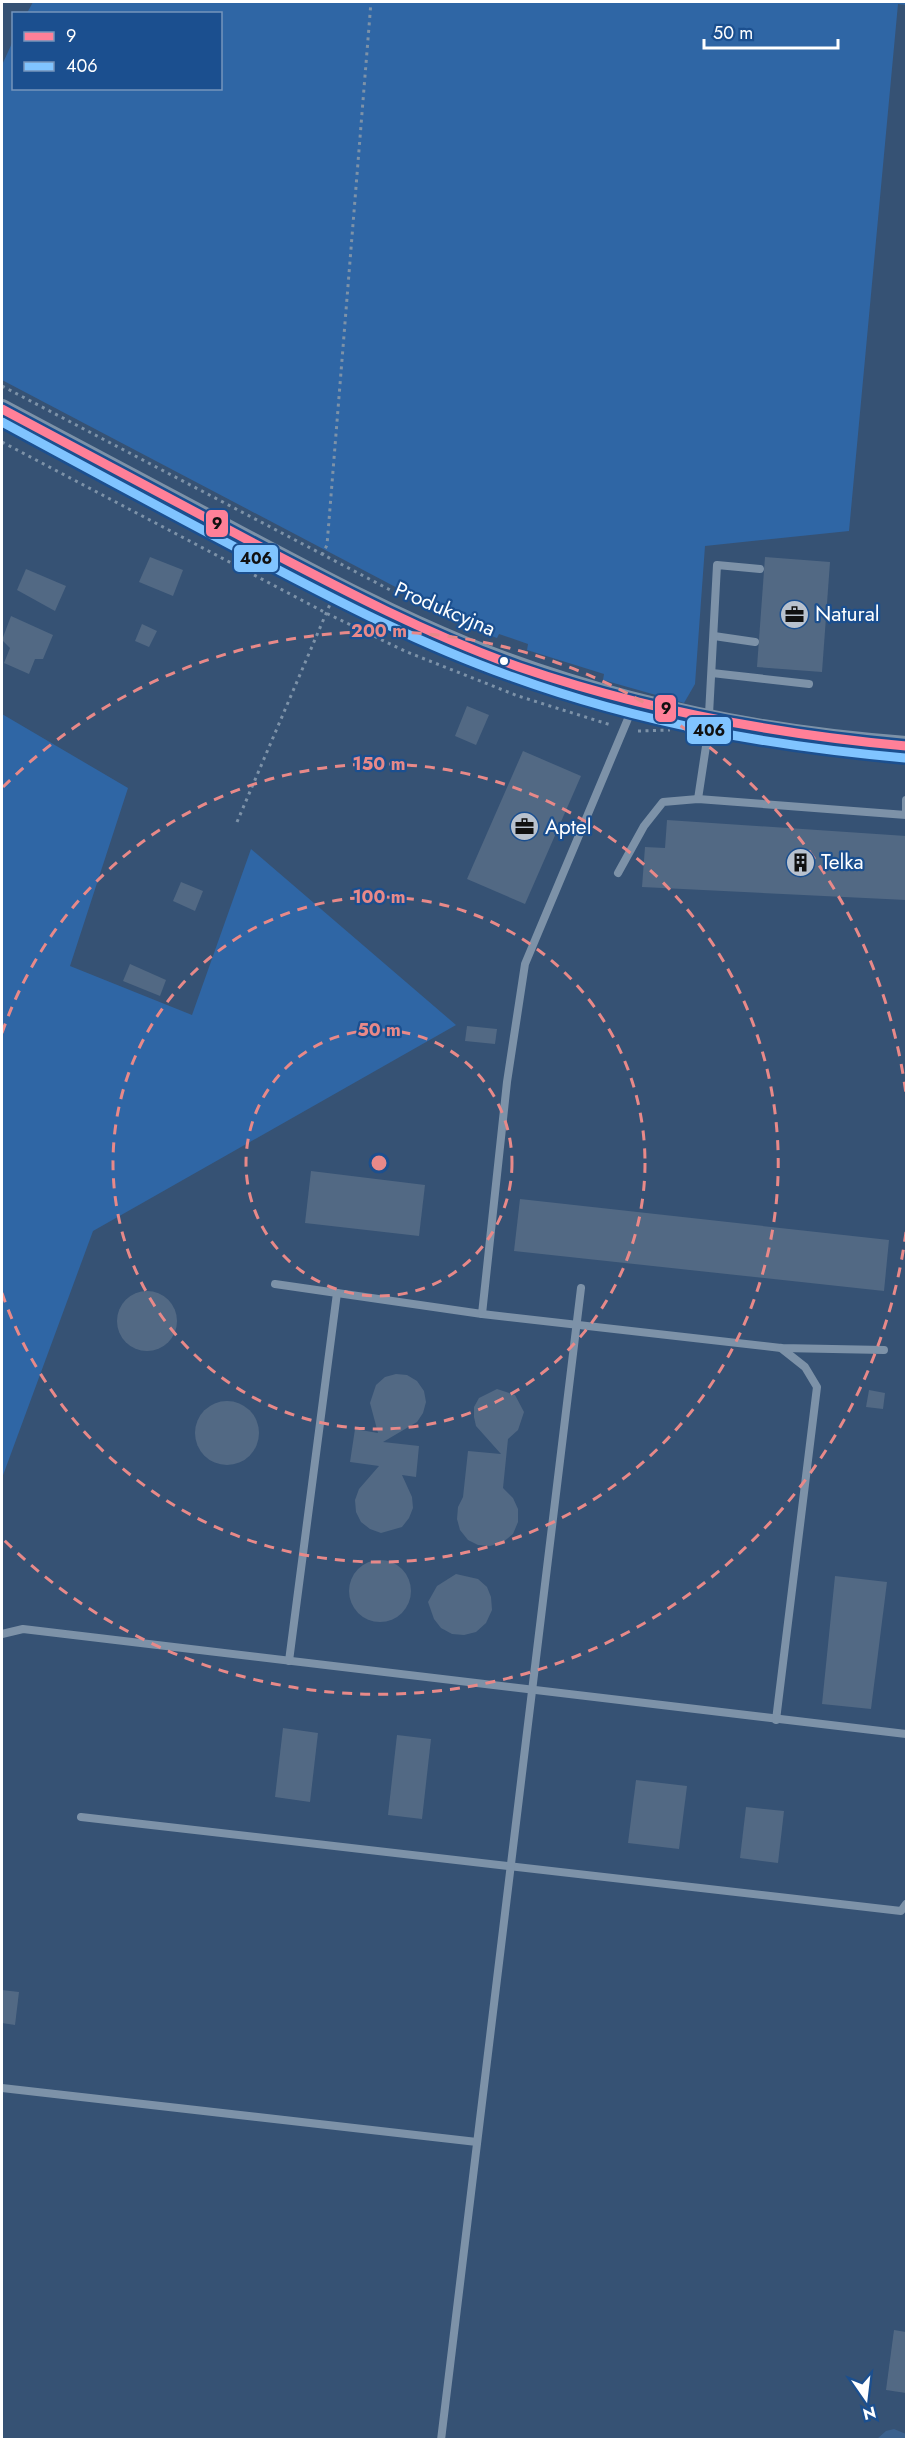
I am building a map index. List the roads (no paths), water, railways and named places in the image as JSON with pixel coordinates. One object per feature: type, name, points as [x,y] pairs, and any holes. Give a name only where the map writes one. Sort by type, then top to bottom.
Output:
[{"type":"street","name":"Produkcyjna","points":[[2,409],[313,574],[464,646],[594,691],[709,720],[820,738],[906,746]]},
{"type":"lane","points":[[698,799],[709,720],[717,565],[760,569]]},
{"type":"lane","points":[[714,636],[755,642]]},
{"type":"lane","points":[[712,673],[809,684]]},
{"type":"lane","points":[[482,1314],[506,1093],[525,964],[635,702]]},
{"type":"lane","points":[[618,873],[644,826],[663,802],[698,799],[906,815],[906,800]]},
{"type":"lane","points":[[275,1284],[576,1326],[781,1348],[884,1350]]},
{"type":"lane","points":[[441,2439],[581,1288]]},
{"type":"lane","points":[[289,1661],[338,1293]]},
{"type":"lane","points":[[776,1720],[818,1387],[805,1367],[781,1348]]},
{"type":"lane","points":[[2,1634],[22,1629],[906,1734]]},
{"type":"lane","points":[[81,1817],[901,1911],[906,1904]]},
{"type":"lane","points":[[2,2088],[477,2142]]},
{"type":"place","name":"Natural","points":[[794,614]]},
{"type":"place","name":"Aptel","points":[[524,827]]},
{"type":"place","name":"Telka","points":[[800,862]]}]
